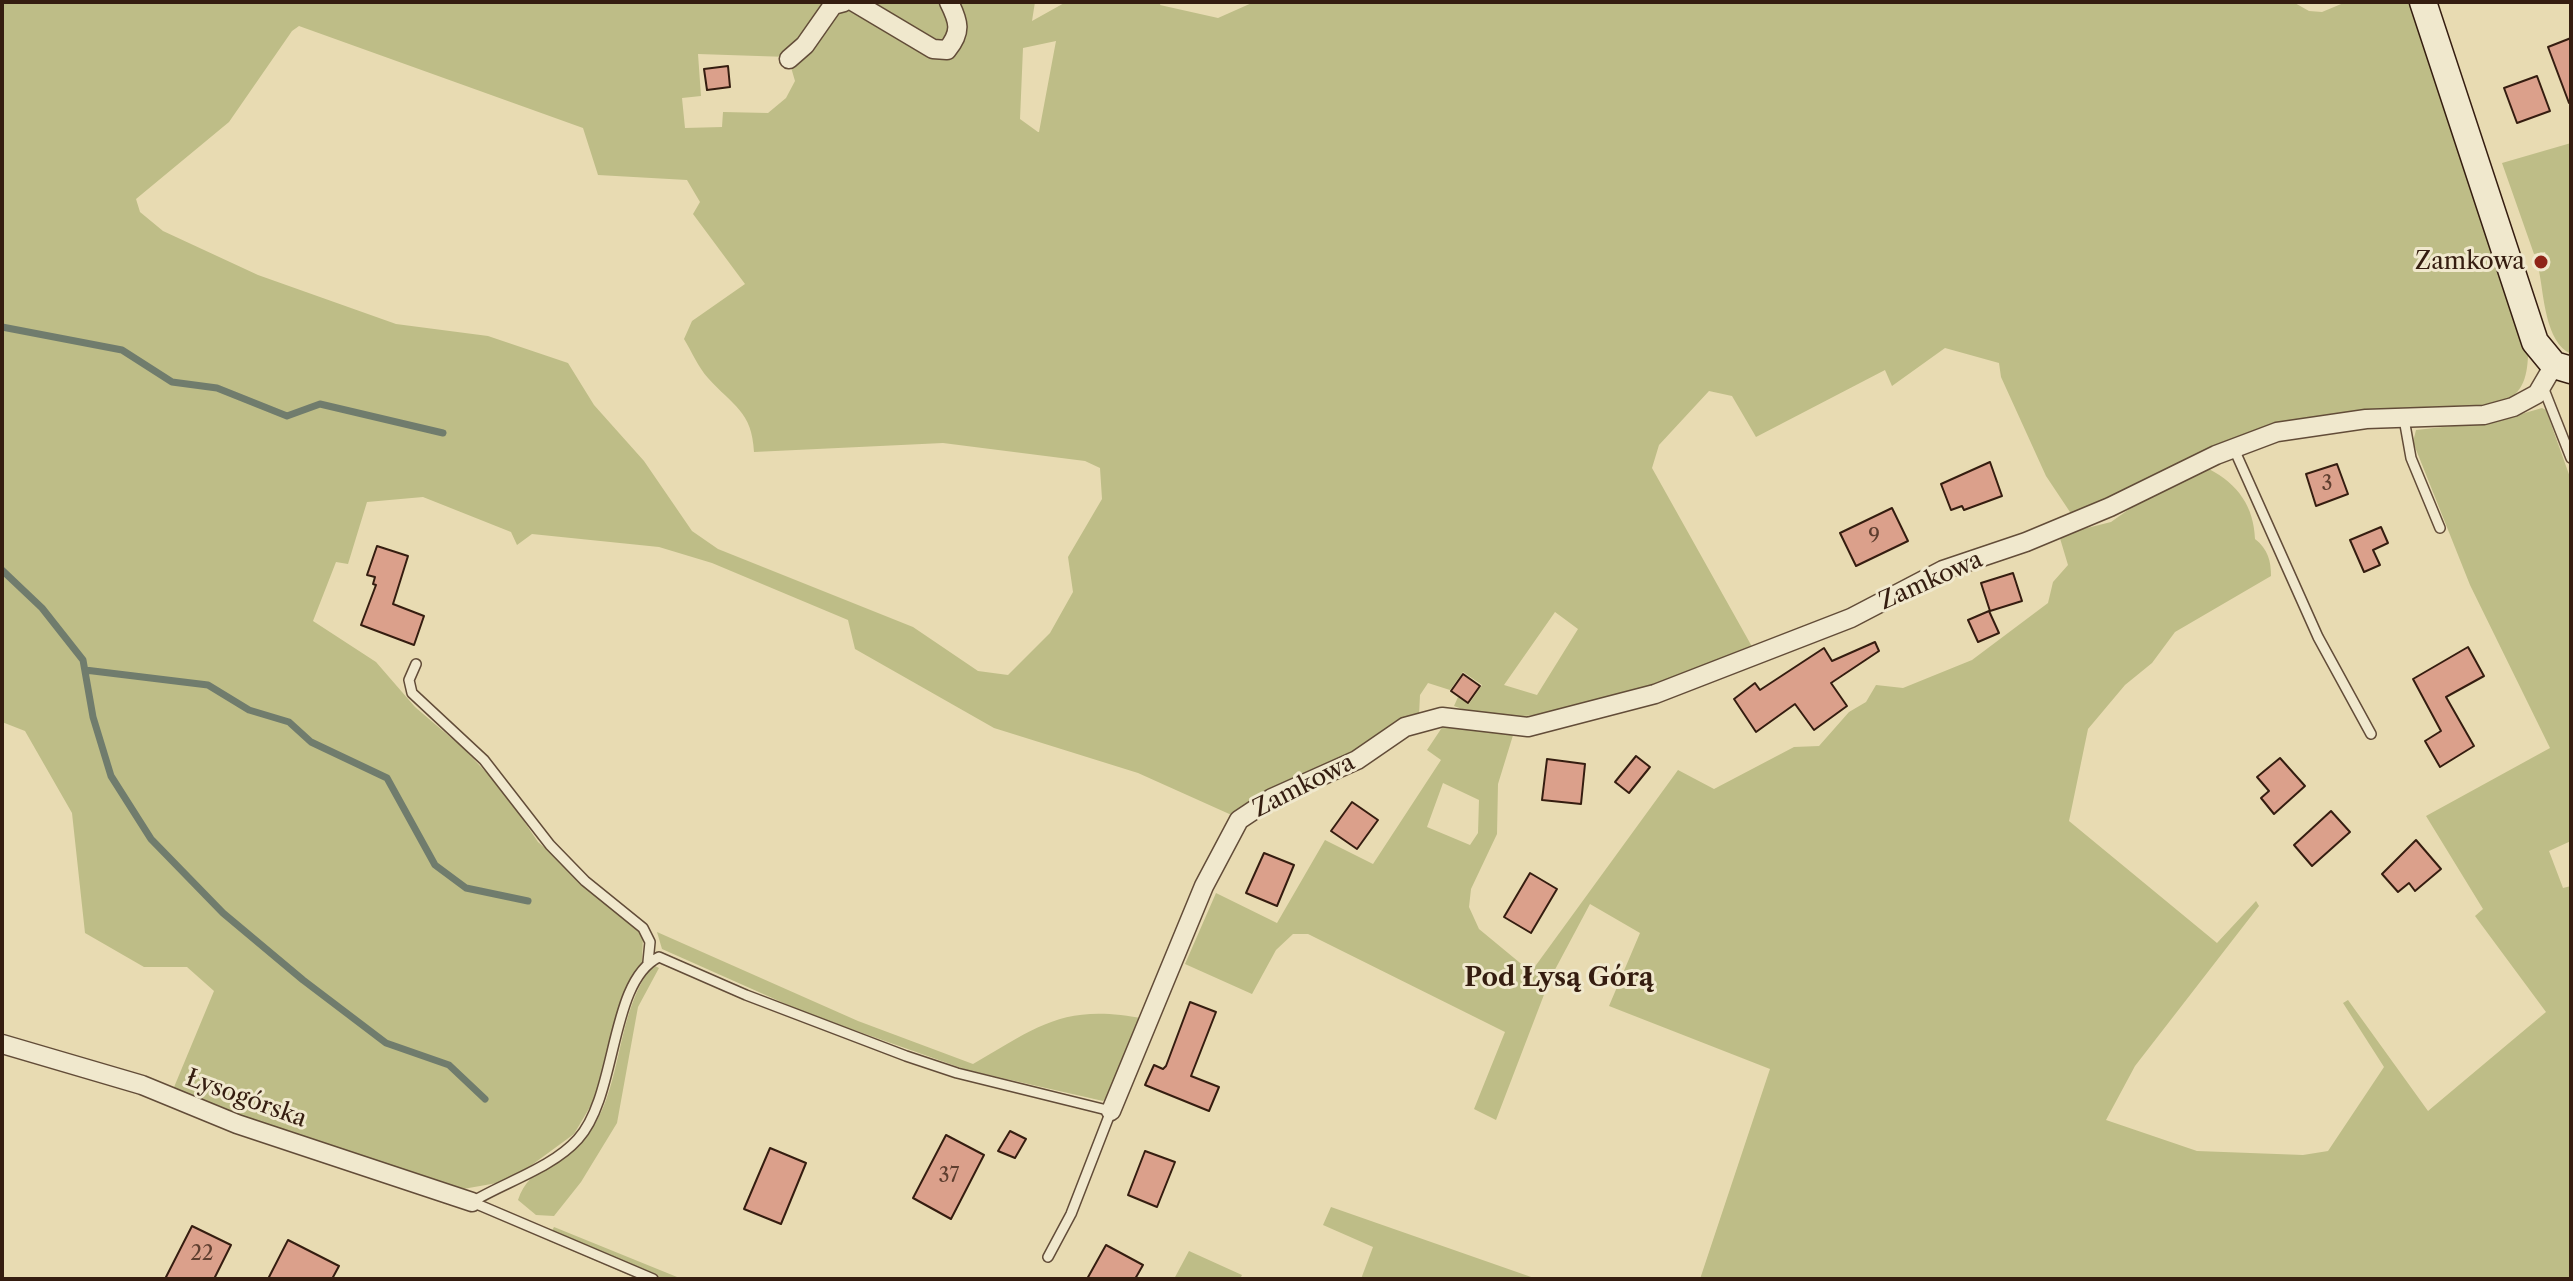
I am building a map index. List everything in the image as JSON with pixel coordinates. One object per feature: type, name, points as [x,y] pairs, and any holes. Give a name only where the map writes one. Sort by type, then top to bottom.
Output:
[{"type":"street","points":[[789,59],[805,45],[833,5],[844,2]]},
{"type":"street","points":[[854,2],[933,49],[947,50],[957,38],[960,23],[949,2]]},
{"type":"street","points":[[2423,2],[2535,342],[2556,374]]},
{"type":"street","name":"Zamkowa","points":[[1111,1111],[1204,886],[1239,820],[1272,798],[1357,760],[1405,727],[1442,717],[1528,727],[1655,694],[1851,618],[1943,570],[2110,507],[2277,432],[2366,419],[2484,415],[2526,401],[2556,374]]},
{"type":"street","name":"Łysogórska","points":[[2,1044],[142,1085],[237,1124],[472,1202]]},
{"type":"lane","points":[[2556,374],[2571,458]]},
{"type":"lane","points":[[2404,419],[2411,458],[2440,528]]},
{"type":"lane","points":[[2234,449],[2318,637],[2371,734]]},
{"type":"lane","points":[[416,664],[409,680],[412,693],[484,760],[550,845],[585,881],[643,928],[650,942],[648,962],[624,1007],[604,1090],[577,1140],[472,1202]]},
{"type":"lane","points":[[648,962],[659,957],[670,959],[746,995],[957,1073],[1111,1111],[1071,1214],[1048,1257]]},
{"type":"lane","points":[[472,1202],[653,1279]]},
{"type":"shaded area","points":[[2,2],[1035,2],[1032,21],[1066,2],[1161,2],[1160,5],[1218,18],[1254,2],[2293,2],[2309,11],[2322,12],[2346,2],[2414,2],[2528,356],[2522,385],[2513,396],[2499,404],[2459,412],[2334,414],[2265,429],[2200,454],[2074,518],[2046,476],[2001,377],[1999,363],[1945,348],[1892,386],[1885,370],[1756,437],[1732,396],[1709,391],[1659,445],[1652,468],[1755,652],[1605,702],[1525,716],[1488,715],[1454,706],[1458,697],[1469,704],[1482,685],[1463,672],[1450,690],[1428,683],[1420,695],[1419,716],[1343,760],[1257,795],[1236,817],[1138,773],[994,728],[855,649],[848,620],[712,563],[659,547],[532,534],[517,545],[511,532],[423,497],[367,502],[348,564],[336,562],[313,621],[376,662],[415,707],[463,748],[503,790],[538,842],[643,936],[642,962],[630,982],[615,1023],[600,1090],[574,1134],[529,1167],[497,1183],[463,1189],[424,1179],[172,1092],[214,991],[187,967],[144,967],[85,933],[72,813],[25,731],[2,722]],"holes":[[[299,26],[583,128],[598,175],[687,180],[700,202],[693,214],[745,284],[692,321],[684,339],[704,374],[745,418],[754,452],[943,443],[1085,461],[1100,468],[1102,499],[1068,557],[1073,592],[1050,633],[1008,675],[978,671],[913,627],[718,549],[692,531],[644,461],[594,405],[568,363],[488,336],[396,324],[258,275],[163,231],[140,212],[136,199],[229,122],[292,31]],[[1056,41],[1039,132],[1020,119],[1023,48]],[[698,54],[788,57],[795,81],[786,98],[768,113],[723,112],[722,127],[685,128],[682,98],[701,96]],[[1555,612],[1578,629],[1537,695],[1504,685]]]},
{"type":"shaded area","points":[[2571,143],[2571,354],[2562,348],[2551,329],[2539,271],[2549,268],[2545,252],[2534,254],[2502,163]]},
{"type":"shaded area","points":[[2542,408],[2546,410],[2571,480],[2571,841],[2549,851],[2563,888],[2571,886],[2571,1279],[1700,1279],[1770,1069],[1609,1006],[1640,933],[1590,904],[1550,979],[1496,1120],[1474,1109],[1505,1032],[1308,934],[1293,934],[1276,950],[1252,994],[1185,964],[1216,893],[1277,923],[1325,840],[1373,864],[1441,760],[1427,750],[1443,726],[1514,732],[1498,784],[1497,834],[1471,889],[1469,907],[1479,929],[1531,972],[1678,770],[1714,789],[1794,747],[1819,746],[1849,712],[1866,702],[1876,685],[1903,688],[1972,660],[2048,603],[2053,582],[2068,565],[2059,535],[2111,522],[2152,493],[2209,469],[2236,489],[2248,507],[2255,539],[2268,556],[2271,576],[2175,632],[2152,663],[2125,685],[2088,729],[2069,821],[2217,943],[2256,901],[2259,906],[2135,1066],[2106,1120],[2197,1151],[2303,1155],[2328,1151],[2384,1067],[2343,1003],[2348,1000],[2428,1111],[2546,1012],[2475,916],[2483,909],[2426,816],[2550,748],[2470,585],[2413,442],[2416,430],[2497,421]],"holes":[[[1443,783],[1479,800],[1478,833],[1470,845],[1427,827]]]},
{"type":"shaded area","points":[[657,932],[858,1021],[973,1064],[1036,1028],[1073,1016],[1094,1014],[1146,1019],[1117,1089],[1103,1101],[967,1070],[806,1013],[662,949]]},
{"type":"shaded area","points":[[653,965],[659,968],[638,1007],[617,1123],[581,1182],[554,1216],[536,1215],[518,1200],[523,1188],[538,1172],[575,1149],[597,1121],[613,1077],[631,1007]]},
{"type":"shaded area","points":[[1331,1207],[1534,1278],[1361,1279],[1373,1247],[1323,1225]]},
{"type":"shaded area","points":[[554,1227],[682,1279],[638,1279],[547,1240]]},
{"type":"shaded area","points":[[1189,1251],[1242,1275],[1240,1279],[1174,1279]]},
{"type":"building","points":[[2571,38],[2571,103],[2569,103],[2548,47]]},
{"type":"building","points":[[728,66],[730,87],[707,90],[704,69]]},
{"type":"building","points":[[2537,76],[2550,111],[2517,123],[2504,88]]},
{"type":"building","points":[[1990,462],[2002,496],[1964,510],[1962,506],[1951,510],[1941,484]]},
{"type":"building","points":[[2337,464],[2348,494],[2316,506],[2306,474]]},
{"type":"building","points":[[1892,508],[1908,541],[1856,566],[1840,533]]},
{"type":"building","points":[[2381,527],[2388,543],[2373,550],[2380,565],[2364,572],[2350,540]]},
{"type":"building","points":[[377,546],[408,556],[393,604],[424,616],[414,645],[361,625],[376,585],[373,584],[375,577],[367,575]]},
{"type":"building","points":[[2013,573],[2022,601],[1990,611],[1981,583]]},
{"type":"building","points":[[1989,611],[1999,633],[1978,642],[1968,620]]},
{"type":"building","points":[[1875,642],[1879,651],[1831,683],[1847,706],[1814,730],[1795,704],[1756,732],[1734,699],[1755,683],[1760,690],[1824,648],[1832,661]]},
{"type":"building","points":[[2468,647],[2484,676],[2446,697],[2474,746],[2440,767],[2425,741],[2441,731],[2413,679]]},
{"type":"building","points":[[1463,674],[1480,686],[1468,703],[1451,691]]},
{"type":"building","points":[[1636,756],[1650,767],[1629,793],[1615,782]]},
{"type":"building","points":[[2280,758],[2305,786],[2274,814],[2261,798],[2269,791],[2257,777]]},
{"type":"building","points":[[1547,759],[1585,764],[1581,804],[1542,800]]},
{"type":"building","points":[[1352,802],[1378,820],[1357,849],[1331,831]]},
{"type":"building","points":[[2331,811],[2350,832],[2312,866],[2294,845]]},
{"type":"building","points":[[2416,840],[2441,869],[2415,891],[2409,883],[2398,892],[2382,874]]},
{"type":"building","points":[[1264,853],[1294,865],[1277,906],[1246,893]]},
{"type":"building","points":[[1530,873],[1557,889],[1531,933],[1504,917]]},
{"type":"building","points":[[1190,1002],[1216,1012],[1191,1076],[1219,1087],[1209,1111],[1145,1085],[1154,1065],[1163,1069],[1166,1066]]},
{"type":"building","points":[[1010,1131],[1026,1139],[1015,1158],[998,1151]]},
{"type":"building","points":[[946,1135],[984,1155],[951,1219],[913,1198]]},
{"type":"building","points":[[770,1148],[806,1163],[781,1224],[744,1209]]},
{"type":"building","points":[[1145,1151],[1175,1162],[1157,1207],[1128,1195]]},
{"type":"building","points":[[192,1226],[231,1245],[214,1279],[165,1279]]},
{"type":"building","points":[[288,1240],[339,1266],[332,1279],[268,1279]]},
{"type":"building","points":[[1106,1245],[1143,1265],[1135,1279],[1087,1279]]},
{"type":"waterway","points":[[2,327],[122,350],[172,382],[217,388],[287,416],[320,404],[443,433]]},
{"type":"waterway","points":[[2,570],[42,608],[83,660],[93,717],[111,776],[151,839],[223,913],[303,980],[386,1043],[449,1065],[485,1099]]},
{"type":"waterway","points":[[85,670],[208,685],[249,710],[289,722],[311,742],[387,778],[435,865],[466,888],[528,901]]},
{"type":"place","name":"Zamkowa","points":[[2541,262]]},
{"type":"district","name":"Pod Łysą Górą","points":[[1559,978]]}]
